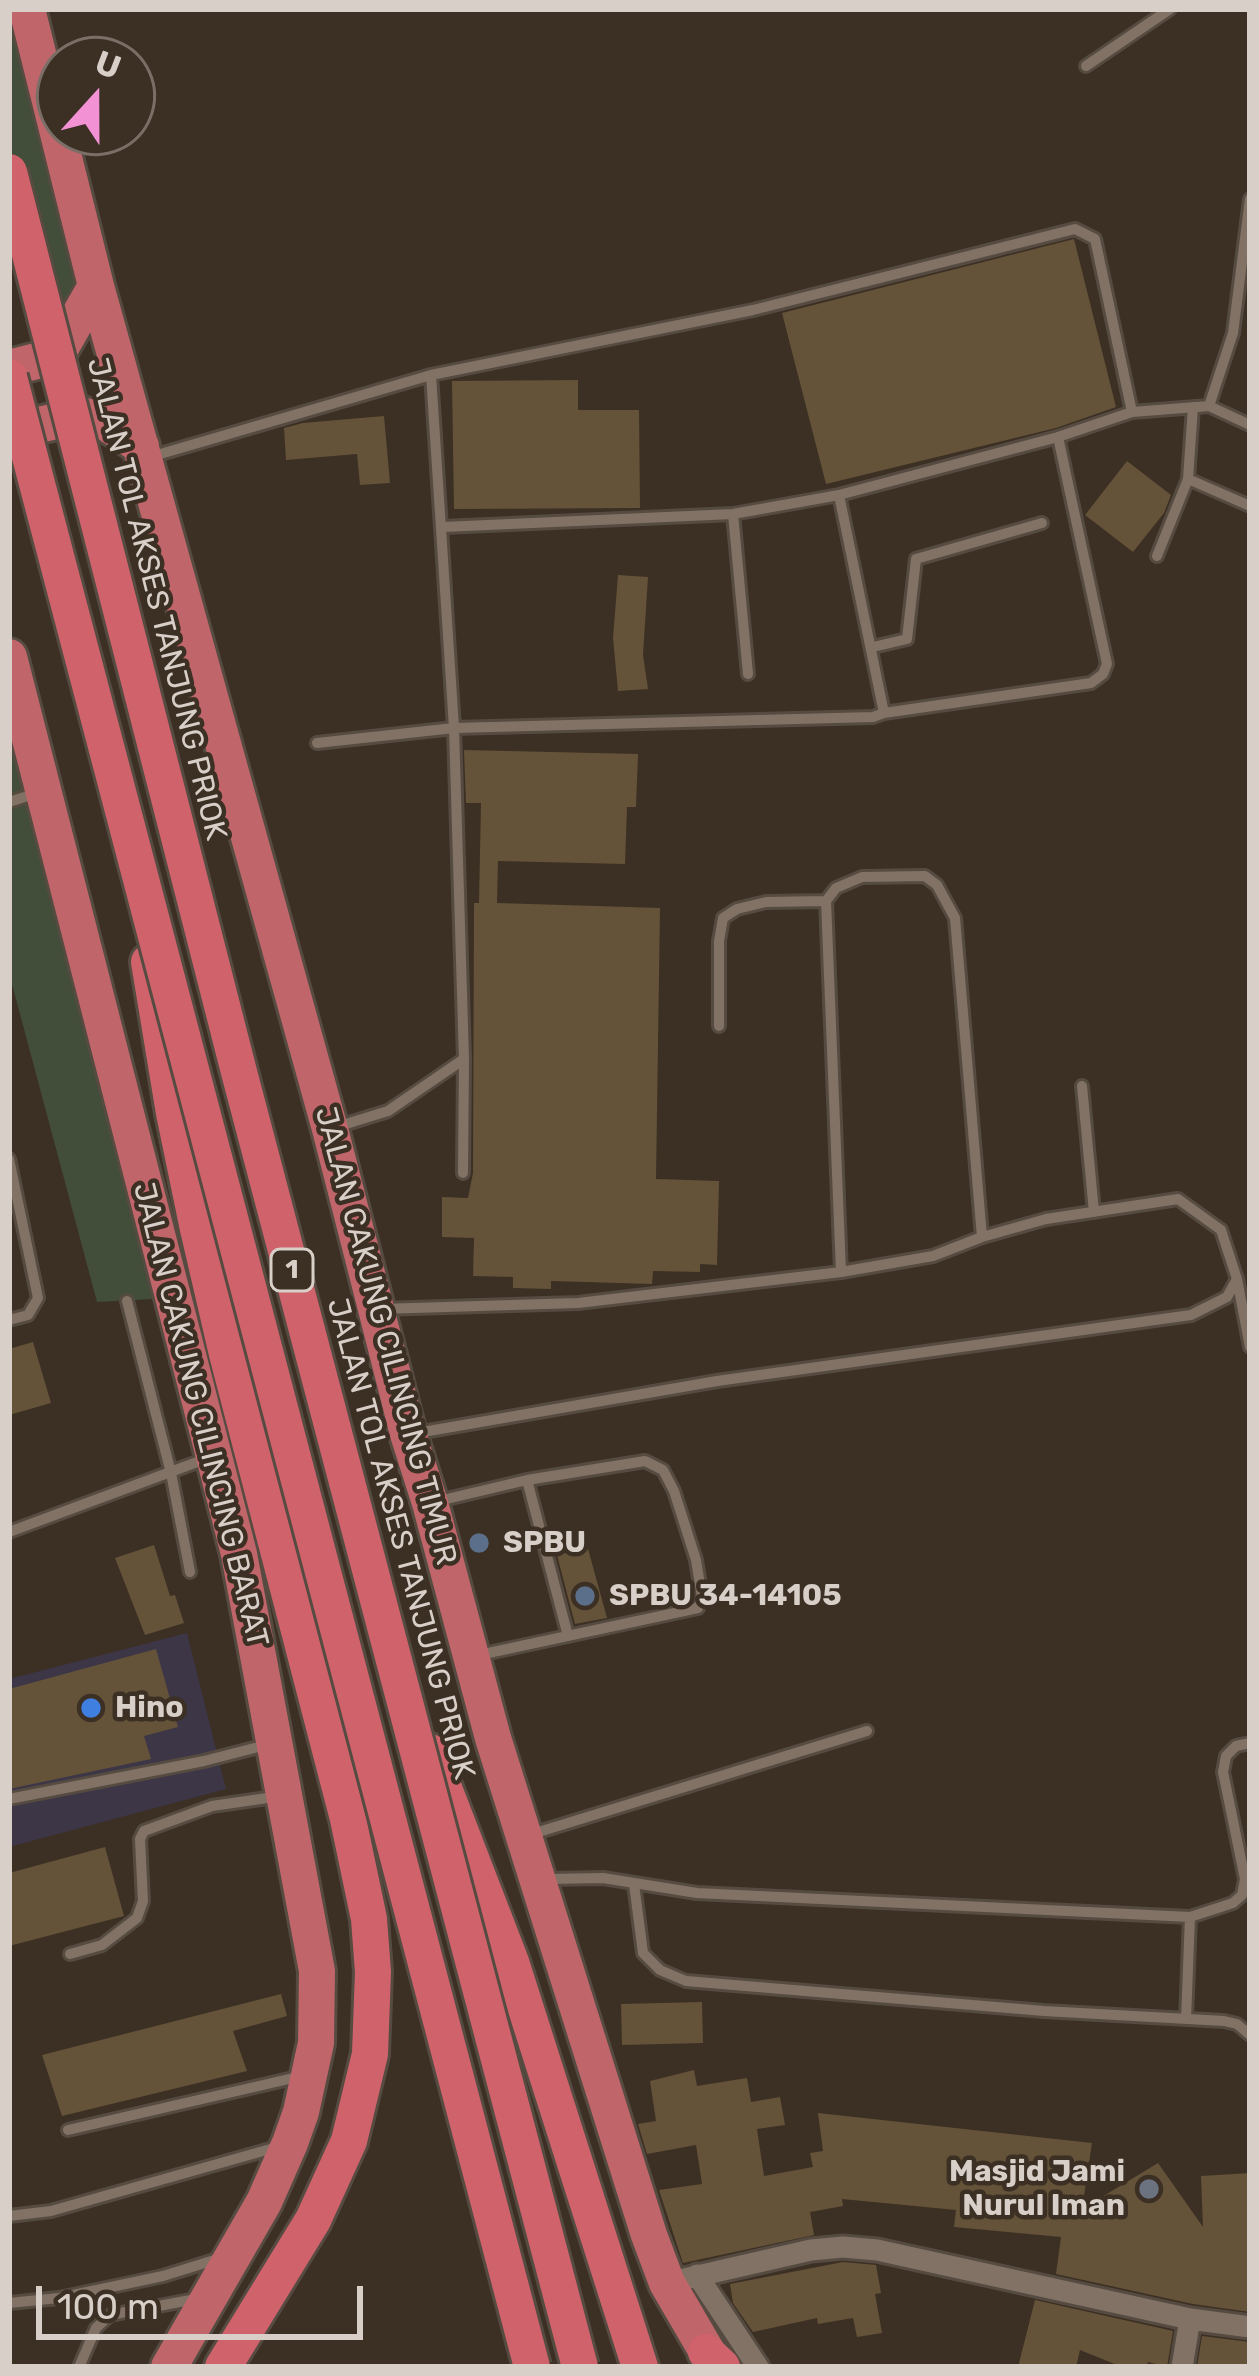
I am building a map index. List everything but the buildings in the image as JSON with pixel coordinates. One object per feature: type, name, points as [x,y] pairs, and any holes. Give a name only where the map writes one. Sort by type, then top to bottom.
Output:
[{"type":"highway","name":"JALAN CAKUNG CILINCING TIMUR","points":[[27,9],[96,286],[330,1129],[408,1434],[535,1880],[714,2362]]},
{"type":"highway","name":"JALAN TOL AKSES TANJUNG PRIOK","points":[[9,172],[239,1072],[580,2367]]},
{"type":"highway","points":[[9,373],[56,356],[96,286]]},
{"type":"highway","name":"1","points":[[9,373],[532,2367]]},
{"type":"highway","points":[[9,432],[82,415],[106,422],[143,452]]},
{"type":"highway","name":"JALAN CAKUNG CILINCING BARAT","points":[[9,656],[26,797],[213,1456],[250,1606],[316,1972],[311,2074],[290,2143],[264,2202],[169,2367]]},
{"type":"highway","points":[[134,843],[163,1053],[198,1229],[352,1836],[374,1972],[370,2054],[349,2141],[313,2220],[224,2367]]},
{"type":"highway","points":[[399,1676],[511,1962],[640,2367]]},
{"type":"street","points":[[758,2367],[682,2279],[811,2250],[877,2250],[1190,2319],[1250,2327]]},
{"type":"street","points":[[1182,2367],[1190,2319]]},
{"type":"lane","points":[[1086,66],[1170,9]]},
{"type":"lane","points":[[1209,406],[1233,333],[1250,199]]},
{"type":"lane","points":[[143,452],[431,375],[753,310],[1075,230],[1096,239],[1132,412]]},
{"type":"lane","points":[[1233,333],[1250,334]]},
{"type":"lane","points":[[431,375],[454,728],[463,1173]]},
{"type":"lane","points":[[443,527],[733,514],[839,495],[1058,437],[1132,412],[1209,406],[1250,425]]},
{"type":"lane","points":[[1157,556],[1188,479],[1193,407]]},
{"type":"lane","points":[[317,743],[454,728],[874,717],[1091,683],[1107,664],[1058,437]]},
{"type":"lane","points":[[1188,479],[1250,506]]},
{"type":"lane","points":[[839,495],[884,713]]},
{"type":"lane","points":[[733,514],[748,674]]},
{"type":"lane","points":[[873,647],[907,639],[916,559],[1042,523]]},
{"type":"lane","points":[[841,1272],[826,901],[836,888],[862,877],[925,876],[937,885],[955,918],[982,1237]]},
{"type":"lane","points":[[719,1026],[723,918],[766,902],[826,901]]},
{"type":"lane","points":[[330,1129],[388,1111],[464,1060]]},
{"type":"lane","points":[[1082,1086],[1094,1212]]},
{"type":"lane","points":[[9,1159],[38,1298],[28,1315],[9,1320]]},
{"type":"lane","points":[[376,1309],[578,1303],[841,1272],[933,1256],[1046,1219],[1178,1199],[1221,1230],[1237,1279],[1250,1347]]},
{"type":"lane","points":[[408,1434],[717,1381],[1191,1315],[1227,1297],[1237,1279]]},
{"type":"lane","points":[[127,1301],[171,1473],[190,1573]]},
{"type":"lane","points":[[9,1532],[213,1456]]},
{"type":"lane","points":[[430,1503],[527,1480],[645,1461],[663,1470],[674,1490],[696,1560],[702,1597],[698,1608],[470,1656]]},
{"type":"lane","points":[[527,1480],[568,1636]]},
{"type":"lane","points":[[523,1837],[867,1731]]},
{"type":"lane","points":[[9,1799],[273,1743]]},
{"type":"lane","points":[[535,1880],[577,1876],[698,1893],[1190,1918],[1233,1903],[1242,1895],[1245,1879],[1223,1772],[1226,1756],[1236,1746],[1250,1743]]},
{"type":"lane","points":[[70,1954],[102,1945],[137,1918],[142,1901],[140,1839],[144,1831],[212,1806],[283,1796]]},
{"type":"lane","points":[[634,1884],[643,1953],[660,1970],[686,1981],[1238,2024],[1250,2036]]},
{"type":"lane","points":[[1186,2019],[1190,1918]]},
{"type":"lane","points":[[68,2130],[311,2074]]},
{"type":"lane","points":[[9,2216],[51,2211],[290,2143]]},
{"type":"lane","points":[[9,2303],[59,2298],[163,2276],[235,2253]]},
{"type":"lane","points":[[79,2367],[96,2328],[110,2315],[211,2297]]},
{"type":"shaded area","points":[[187,1633],[226,1789],[9,1847],[9,1679]]},
{"type":"green space","points":[[9,9],[27,9],[36,45],[36,156],[64,156],[96,286],[64,348],[9,173]]},
{"type":"green space","points":[[9,657],[173,1298],[97,1302],[9,973]]},
{"type":"place","name":"SPBU","points":[[479,1543]]},
{"type":"place","name":"SPBU 34-14105","points":[[585,1596]]},
{"type":"place","name":"Hino","points":[[91,1708]]},
{"type":"place","name":"Masjid Jami Nurul Iman","points":[[1149,2189]]}]
